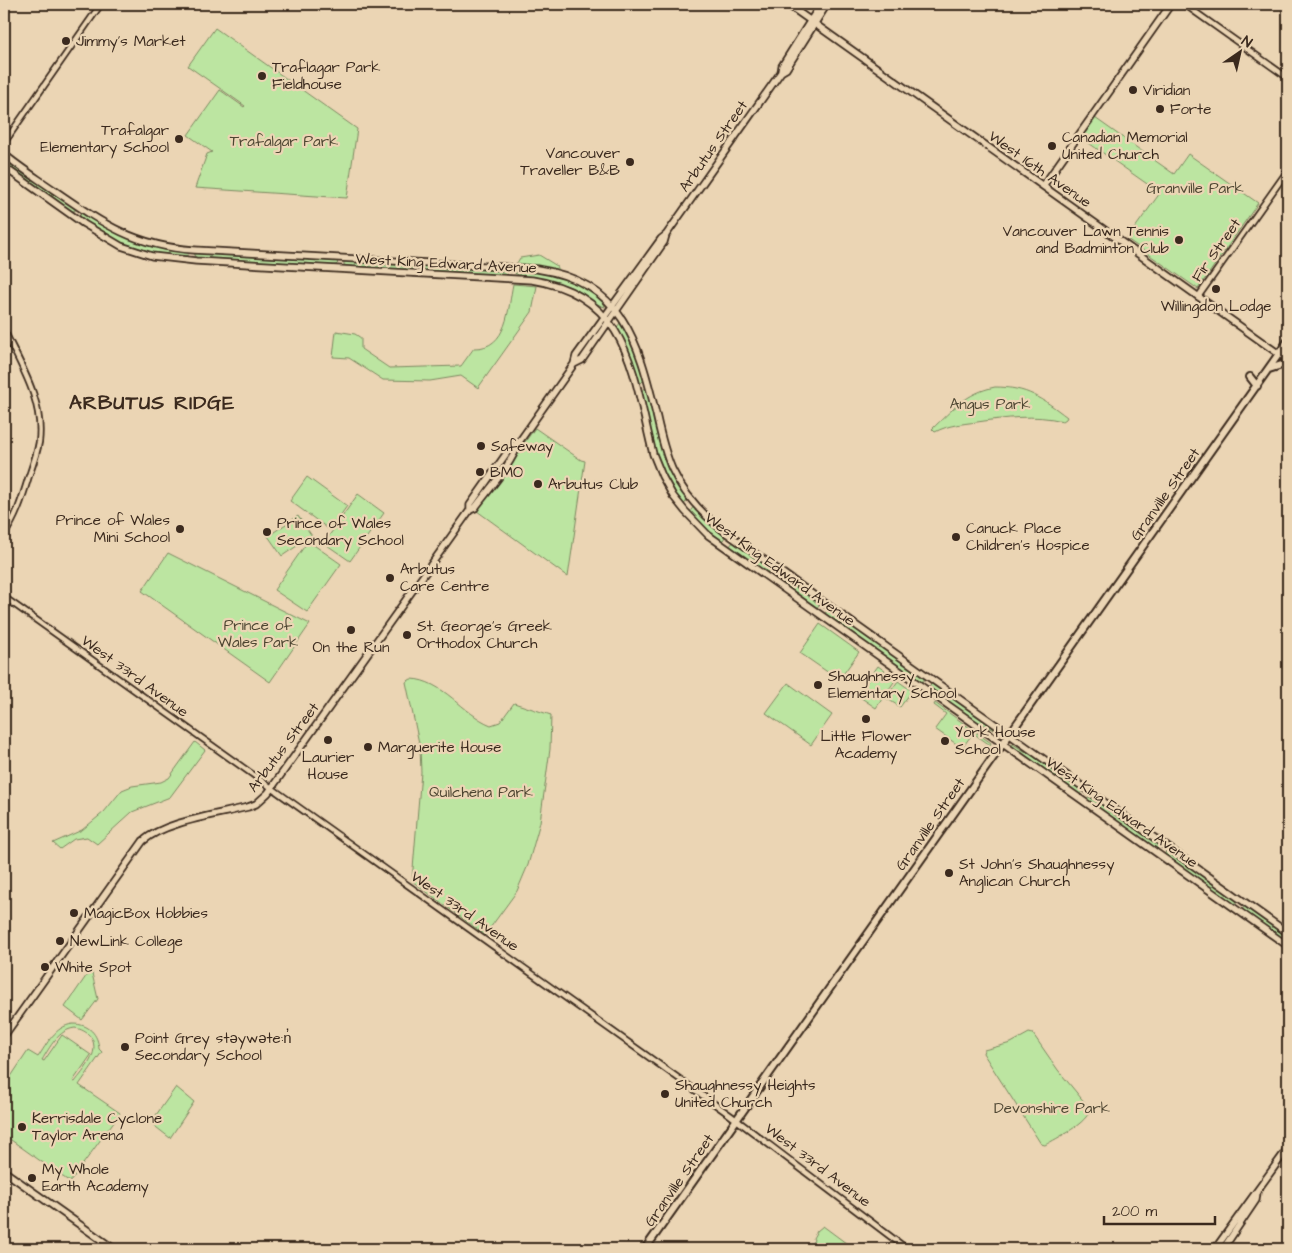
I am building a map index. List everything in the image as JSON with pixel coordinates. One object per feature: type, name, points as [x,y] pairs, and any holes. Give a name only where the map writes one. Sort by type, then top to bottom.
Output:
[{"type":"highway","name":"Granville Street","points":[[646,1249],[1288,341]]},
{"type":"highway","points":[[1269,368],[1288,364]]},
{"type":"highway","points":[[1250,378],[1257,386]]},
{"type":"main road","name":"West 16th Avenue","points":[[787,4],[1279,354]]},
{"type":"main road","name":"Arbutus Street","points":[[813,22],[821,4]]},
{"type":"main road","name":"Arbutus Street","points":[[4,1036],[138,848],[151,834],[166,827],[256,804],[271,788],[470,510],[470,504],[511,447],[518,442],[574,364],[576,356],[614,310],[660,239],[666,235],[827,4]]},
{"type":"main road","points":[[1043,186],[1171,4]]},
{"type":"main road","name":"West King Edward Avenue","points":[[4,154],[105,224],[131,237],[152,244],[194,250],[537,269],[555,272],[578,281],[599,294],[628,327],[639,351],[665,451],[672,469],[686,493],[704,514],[728,534],[1288,934]]},
{"type":"main road","name":"West King Edward Avenue","points":[[4,167],[103,236],[133,251],[152,256],[196,261],[532,280],[569,289],[593,304],[621,338],[630,361],[653,454],[659,469],[677,502],[698,526],[724,547],[1288,946]]},
{"type":"main road","points":[[1215,1249],[1288,1148]]},
{"type":"main road","points":[[4,1171],[114,1249]]},
{"type":"main road","points":[[1223,1249],[1256,1200],[1257,1192]]},
{"type":"street","points":[[4,143],[6,136],[101,4]]},
{"type":"street","points":[[1184,4],[1288,78]]},
{"type":"street","name":"Fir Street","points":[[1198,297],[1288,170]]},
{"type":"street","points":[[4,330],[33,392],[40,414],[40,429],[39,444],[19,506],[15,517],[4,535]]},
{"type":"street","points":[[1279,354],[1288,359]]},
{"type":"street","name":"West 33rd Avenue","points":[[4,598],[737,1120],[908,1249]]},
{"type":"green space","name":"Trafalgar Park","points":[[215,28],[357,129],[347,198],[195,188],[207,154],[212,152],[188,135],[220,90],[245,106],[188,66]]},
{"type":"green space","name":"Granville Park","points":[[1095,118],[1174,174],[1188,154],[1258,203],[1198,289],[1127,239],[1160,193],[1083,139],[1082,136]]},
{"type":"green space","points":[[4,158],[66,200],[75,208],[75,211],[69,210],[51,199],[4,165]]},
{"type":"green space","points":[[80,213],[137,242],[187,252],[188,255],[177,258],[163,257],[131,247],[115,240],[89,224],[80,217]]},
{"type":"green space","points":[[197,253],[336,261],[338,263],[326,266],[208,260],[195,257],[194,255]]},
{"type":"green space","points":[[539,255],[557,266],[559,270],[517,263],[520,258]]},
{"type":"green space","points":[[346,261],[508,270],[507,274],[498,276],[356,268],[344,265]]},
{"type":"green space","points":[[515,270],[545,272],[567,279],[584,286],[598,296],[603,301],[605,307],[568,286],[521,276],[514,273]]},
{"type":"green space","points":[[513,284],[537,286],[532,312],[478,388],[461,376],[430,381],[383,380],[349,358],[333,357],[336,331],[355,334],[361,338],[361,349],[389,368],[461,366],[474,348],[485,347],[494,342],[500,335],[507,315]]},
{"type":"green space","points":[[621,322],[638,357],[644,380],[641,383],[637,381],[630,353],[616,328]]},
{"type":"green space","points":[[647,387],[662,446],[688,499],[683,506],[667,479],[651,437],[640,392]]},
{"type":"green space","name":"Angus Park","points":[[995,387],[1025,391],[1050,404],[1067,417],[1063,421],[1031,417],[1009,418],[955,425],[935,432],[932,429],[968,398],[976,393]]},
{"type":"green space","name":"Arbutus Club","points":[[535,428],[585,461],[568,577],[477,511],[477,508]]},
{"type":"green space","points":[[307,477],[347,506],[330,530],[290,501]]},
{"type":"green space","points":[[358,494],[384,513],[350,561],[324,543]]},
{"type":"green space","points":[[694,506],[726,535],[722,542],[689,513]]},
{"type":"green space","points":[[298,516],[312,536],[282,556],[268,536]]},
{"type":"green space","points":[[308,541],[341,564],[307,612],[274,590]]},
{"type":"green space","points":[[734,541],[771,567],[767,574],[729,547]]},
{"type":"green space","name":"Prince of Wales Park","points":[[168,553],[310,624],[270,682],[142,591]]},
{"type":"green space","points":[[784,576],[821,602],[816,609],[779,583]]},
{"type":"green space","points":[[829,608],[926,677],[921,683],[824,615]]},
{"type":"green space","points":[[820,624],[859,652],[839,680],[800,653]]},
{"type":"green space","points":[[878,666],[896,679],[876,708],[857,695]]},
{"type":"green space","name":"Quilchena Park","points":[[411,679],[433,685],[481,720],[491,725],[500,722],[514,703],[551,715],[550,749],[540,822],[528,865],[517,891],[485,935],[412,881],[421,772],[420,748],[406,682]]},
{"type":"green space","points":[[898,681],[912,691],[900,707],[886,698]]},
{"type":"green space","points":[[933,682],[1001,733],[976,721],[928,689]]},
{"type":"green space","points":[[788,683],[832,715],[811,745],[766,713]]},
{"type":"green space","points":[[935,703],[991,743],[990,745],[973,733],[962,748],[935,729],[946,714],[934,705]]},
{"type":"green space","points":[[195,742],[205,750],[170,797],[132,812],[97,844],[87,837],[74,839],[60,849],[53,843],[82,830],[104,812],[122,790],[132,786],[161,782],[169,778]]},
{"type":"green space","points":[[1013,744],[1083,790],[1080,795],[1014,748],[1011,745]]},
{"type":"green space","points":[[1090,796],[1160,845],[1157,850],[1087,800]]},
{"type":"green space","points":[[1167,850],[1238,900],[1234,905],[1164,855]]},
{"type":"green space","points":[[1245,905],[1288,936],[1288,943],[1242,910]]},
{"type":"green space","points":[[91,969],[98,999],[82,1020],[65,1007]]},
{"type":"green space","points":[[79,1024],[92,1031],[102,1052],[79,1085],[120,1113],[70,1182],[4,1135],[4,1087],[28,1051],[38,1057],[52,1036],[67,1025]],"holes":[[[75,1028],[86,1032],[94,1043],[90,1061],[75,1082],[73,1081],[91,1055],[62,1035],[44,1061],[42,1060],[59,1036],[69,1029]]]},
{"type":"green space","name":"Devonshire Park","points":[[1029,1033],[1033,1034],[1058,1070],[1090,1109],[1084,1120],[1078,1125],[1045,1145],[1041,1144],[983,1053],[984,1050],[1011,1043]]},
{"type":"green space","points":[[176,1087],[194,1102],[170,1138],[151,1122]]},
{"type":"green space","points":[[823,1226],[854,1249],[808,1249],[817,1231]]},
{"type":"place","name":"Jimmy's Market","points":[[66,41]]},
{"type":"place","name":"Traflagar Park Fieldhouse","points":[[262,76]]},
{"type":"place","name":"Viridian","points":[[1133,90]]},
{"type":"place","name":"Forte","points":[[1160,109]]},
{"type":"place","name":"Trafalgar Elementary School","points":[[179,139]]},
{"type":"place","name":"Canadian Memorial United Church","points":[[1052,146]]},
{"type":"place","name":"Vancouver Traveller B&B","points":[[630,162]]},
{"type":"place","name":"Vancouver Lawn Tennis and Badminton Club","points":[[1179,240]]},
{"type":"place","name":"Willingdon Lodge","points":[[1216,289]]},
{"type":"place","name":"Safeway","points":[[481,446]]},
{"type":"place","name":"BMO","points":[[480,472]]},
{"type":"place","name":"Arbutus Club","points":[[538,484]]},
{"type":"place","name":"Prince of Wales Mini School","points":[[180,529]]},
{"type":"place","name":"Prince of Wales Secondary School","points":[[267,532]]},
{"type":"place","name":"Canuck Place Children’s Hospice","points":[[956,537]]},
{"type":"place","name":"Arbutus Care Centre","points":[[390,578]]},
{"type":"place","name":"On the Run","points":[[351,630]]},
{"type":"place","name":"St. George’s Greek Orthodox Church","points":[[407,635]]},
{"type":"place","name":"Shaughnessy Elementary School","points":[[818,685]]},
{"type":"place","name":"Little Flower Academy","points":[[866,719]]},
{"type":"place","name":"Laurier House","points":[[328,740]]},
{"type":"place","name":"York House School","points":[[945,741]]},
{"type":"place","name":"Marguerite House","points":[[368,747]]},
{"type":"place","name":"St John's Shaughnessy Anglican Church","points":[[949,873]]},
{"type":"place","name":"MagicBox Hobbies","points":[[74,913]]},
{"type":"place","name":"NewLink College","points":[[60,941]]},
{"type":"place","name":"White Spot","points":[[45,967]]},
{"type":"place","name":"Point Grey stəywəte:n̓ Secondary School","points":[[125,1047]]},
{"type":"place","name":"Shaughnessy Heights United Church","points":[[665,1094]]},
{"type":"place","name":"Kerrisdale Cyclone Taylor Arena","points":[[22,1127]]},
{"type":"place","name":"My Whole Earth Academy","points":[[32,1178]]},
{"type":"district","name":"ARBUTUS RIDGE","points":[[152,402]]}]
